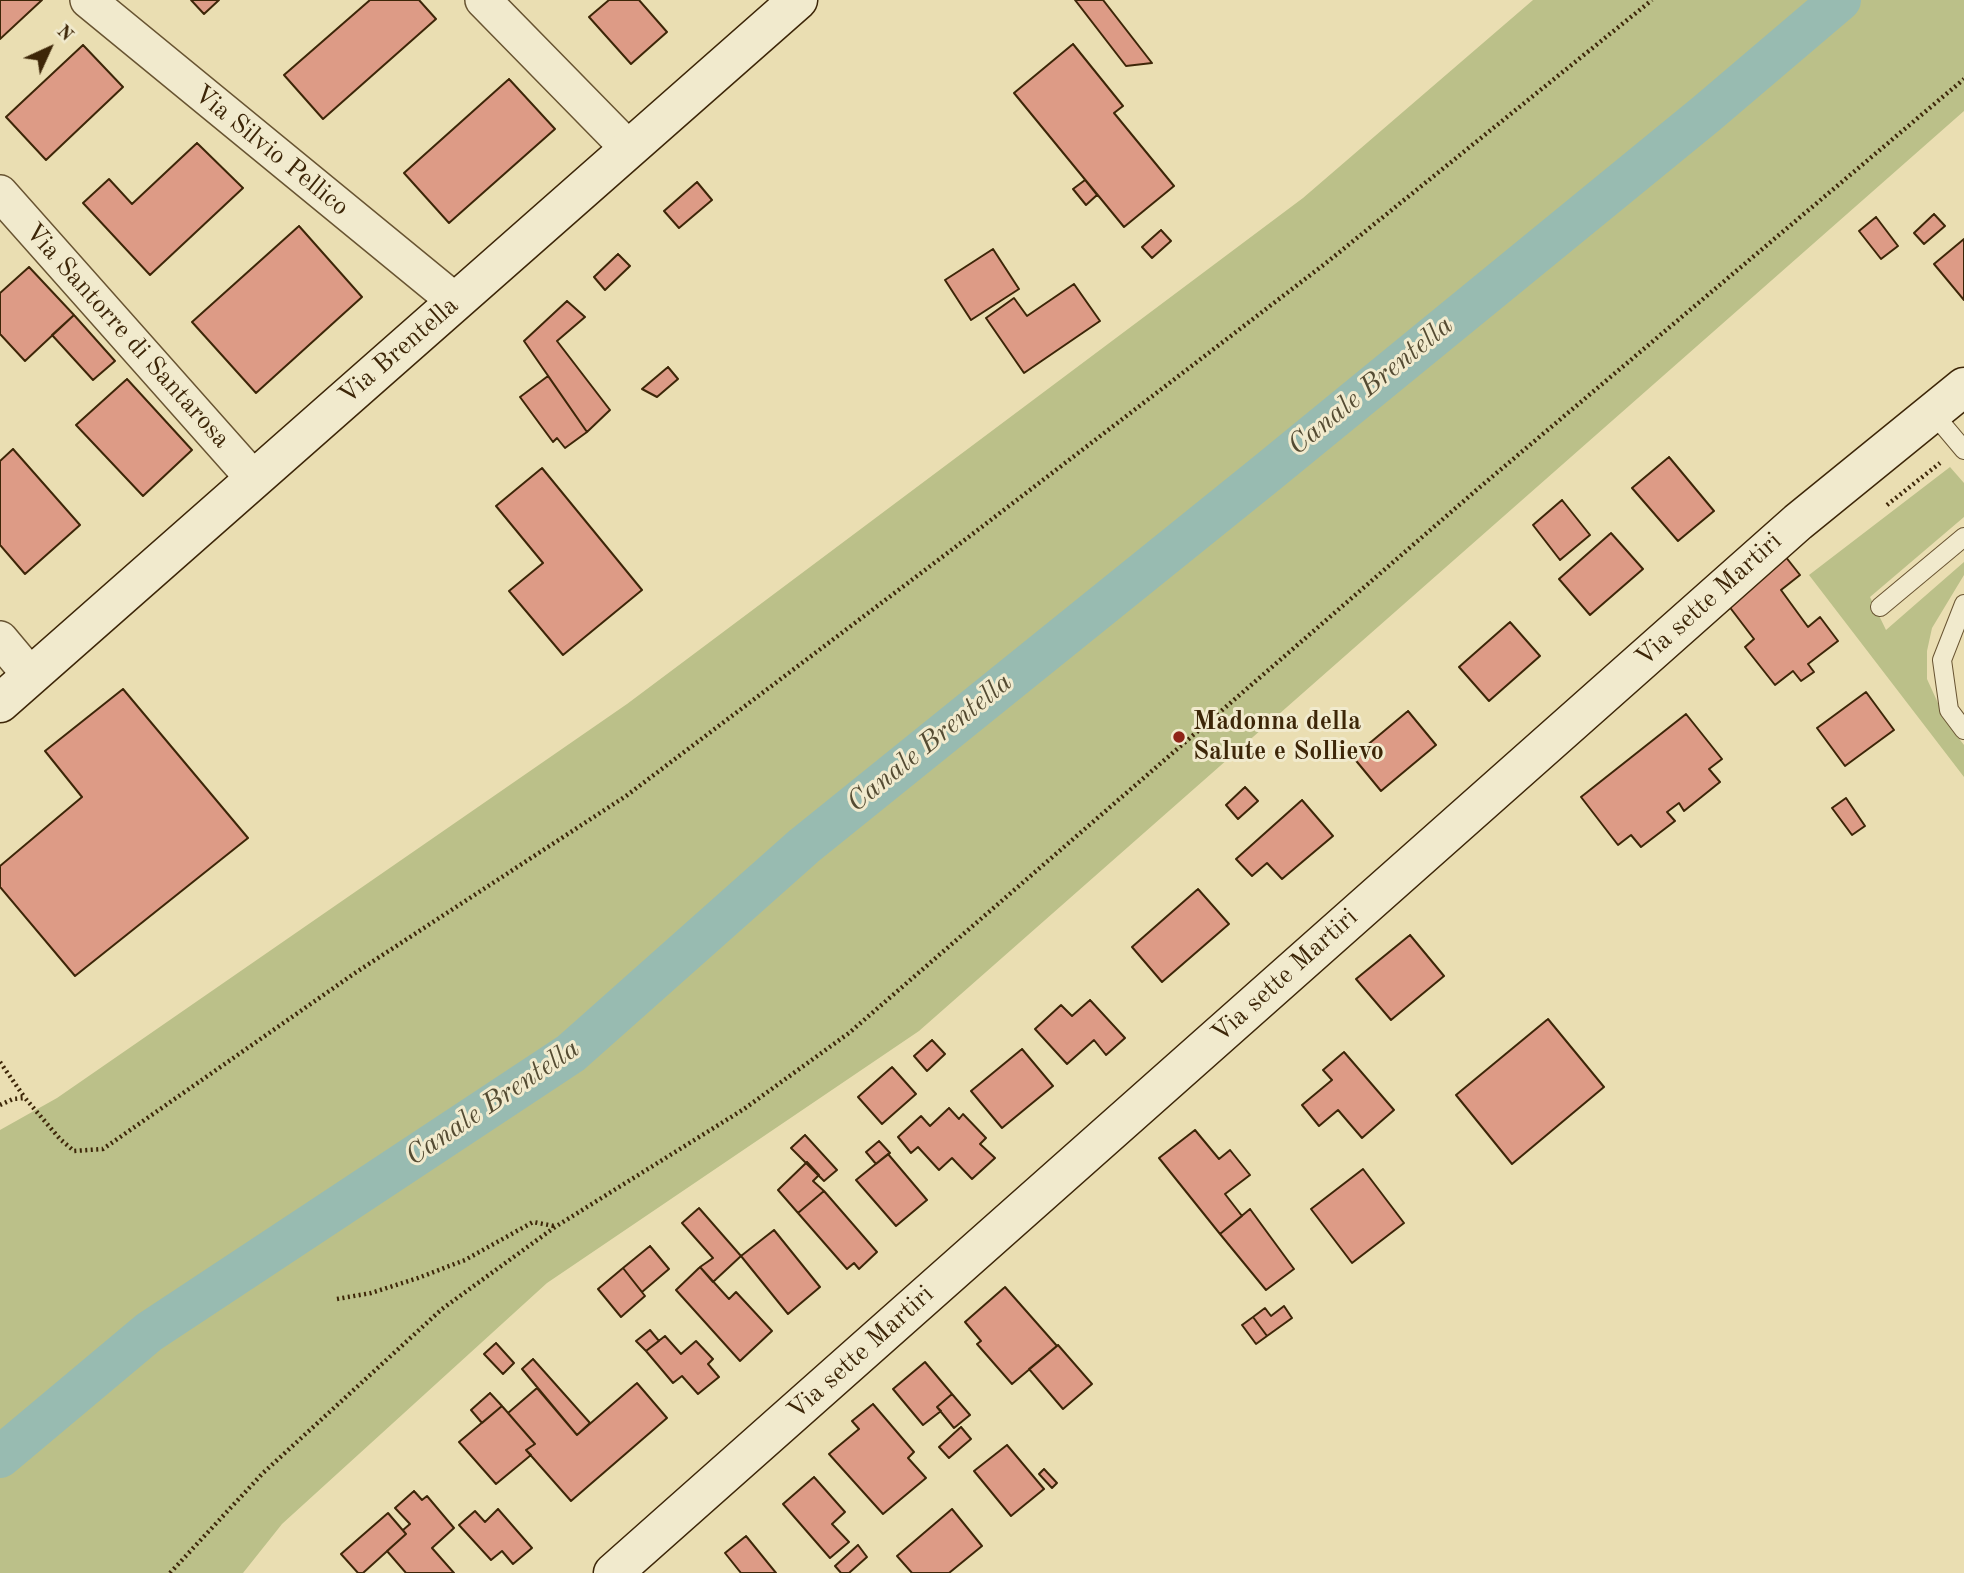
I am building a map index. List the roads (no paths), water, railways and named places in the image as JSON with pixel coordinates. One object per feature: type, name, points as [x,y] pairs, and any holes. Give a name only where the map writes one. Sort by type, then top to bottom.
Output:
[{"type":"main road","name":"Via Brentella","points":[[0,703],[798,0]]},
{"type":"main road","name":"Via sette Martiri","points":[[613,1573],[1787,531],[1964,387]]},
{"type":"street","name":"Via Silvio Pellico","points":[[88,0],[455,301]]},
{"type":"street","points":[[483,0],[629,149]]},
{"type":"street","name":"Via Santorre di Santarosa","points":[[0,193],[254,479]]},
{"type":"street","points":[[0,639],[31,676]]},
{"type":"lane","points":[[1933,412],[1963,448]]},
{"type":"lane","points":[[1880,607],[1964,537]]},
{"type":"lane","points":[[1964,604],[1942,660],[1949,710],[1964,730]]},
{"type":"lane","points":[[1949,710],[1964,697]]},
{"type":"waterway","name":"Canale Brentella","points":[[0,1457],[149,1332],[571,1053],[804,846],[1268,472],[1706,114],[1840,0]]},
{"type":"place","name":"Madonna della Salute e Sollievo","points":[[1179,737]]}]
